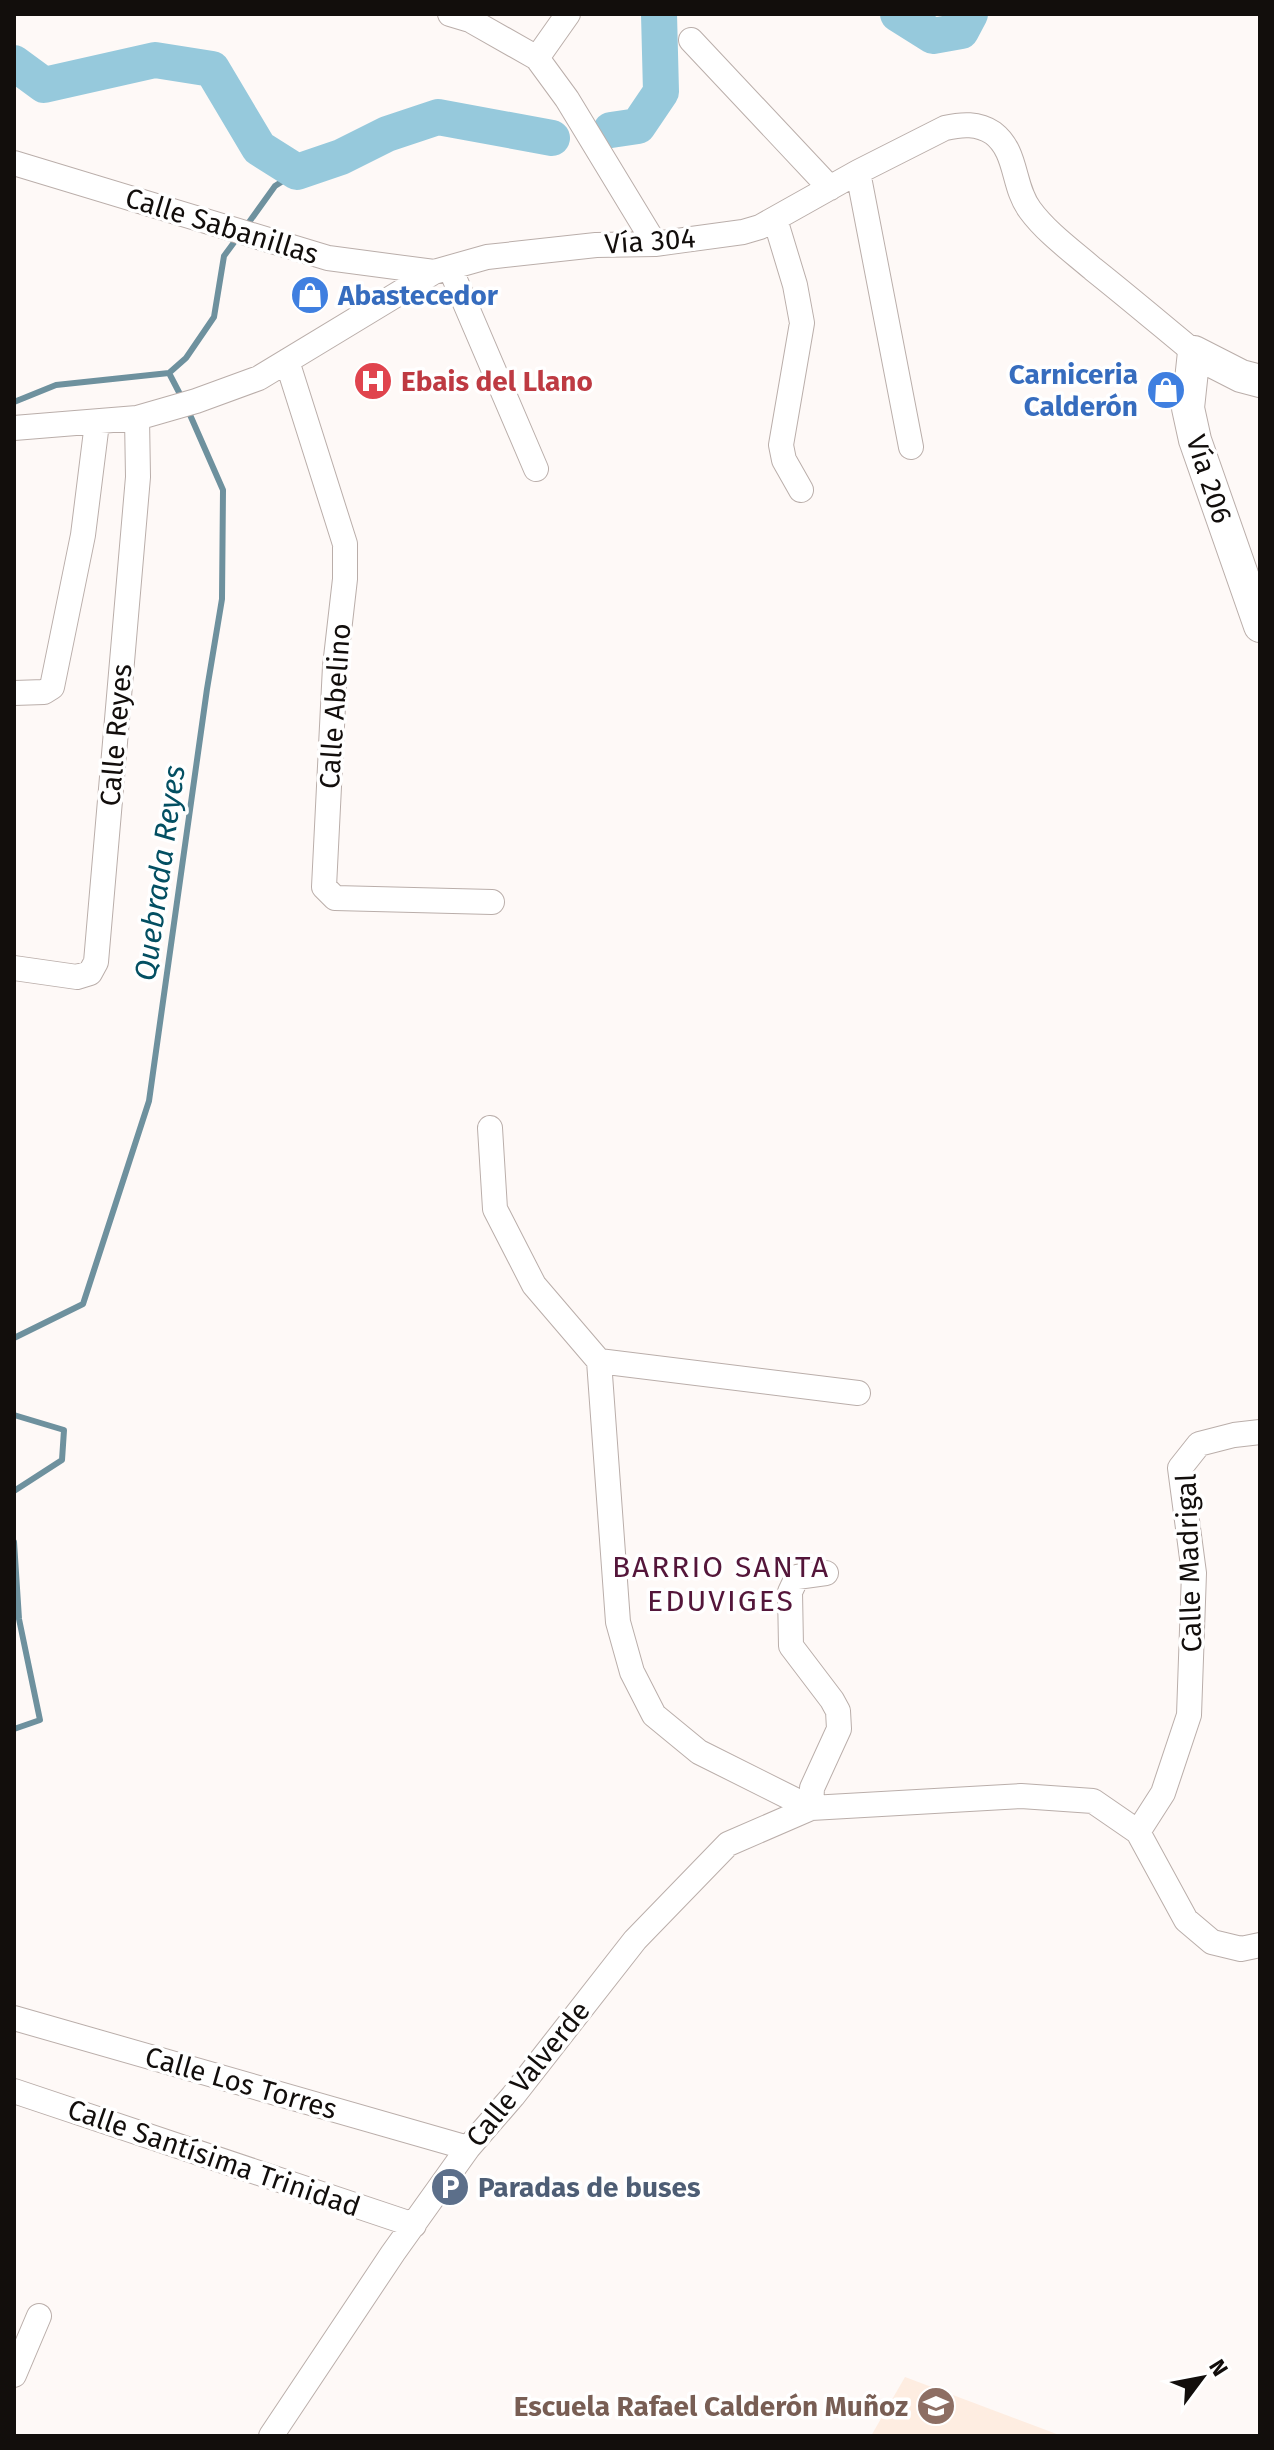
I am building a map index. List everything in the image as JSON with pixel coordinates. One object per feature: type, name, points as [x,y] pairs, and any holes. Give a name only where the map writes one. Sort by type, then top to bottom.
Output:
[{"type":"main road","points":[[1194,352],[1241,376],[1260,381]]},
{"type":"main road","name":"Vía 206","points":[[1194,352],[1188,408],[1195,440],[1260,626]]},
{"type":"street","points":[[450,14],[470,20],[537,58],[567,99],[655,244]]},
{"type":"street","points":[[537,58],[568,14]]},
{"type":"street","points":[[691,40],[830,188]]},
{"type":"street","name":"Vía 304","points":[[14,428],[137,418],[196,401],[259,378],[442,270],[487,257],[596,245],[655,244],[743,232],[775,219],[945,128],[961,124],[977,125],[1004,143],[1011,157],[1020,193],[1030,210],[1063,243],[1194,352]]},
{"type":"street","name":"Calle Sabanillas","points":[[14,163],[328,258],[442,270]]},
{"type":"street","points":[[858,172],[911,447]]},
{"type":"street","points":[[775,219],[795,285],[802,323],[781,445],[784,460],[801,490]]},
{"type":"street","points":[[442,270],[536,469]]},
{"type":"street","name":"Calle Abelino","points":[[287,361],[345,544],[345,579],[334,680],[324,887],[335,898],[492,902]]},
{"type":"street","name":"Calle Reyes","points":[[14,968],[77,977],[90,973],[96,962],[138,477],[137,418]]},
{"type":"street","points":[[14,693],[44,692],[52,687],[83,535],[97,423]]},
{"type":"street","points":[[490,1128],[495,1209],[534,1285],[599,1361],[618,1622],[632,1672],[654,1715],[699,1752],[811,1808],[812,1788],[839,1729],[840,1720],[832,1700],[791,1646],[790,1592],[797,1577],[826,1573]]},
{"type":"street","points":[[599,1361],[858,1393]]},
{"type":"street","name":"Calle Madrigal","points":[[1138,1832],[1163,1793],[1189,1715],[1194,1573],[1180,1468],[1199,1444],[1260,1432]]},
{"type":"street","name":"Calle Valverde","points":[[271,2436],[468,2148],[513,2096],[635,1940],[728,1844],[811,1808],[1021,1796],[1093,1801],[1138,1832],[1186,1920],[1212,1942],[1241,1949],[1260,1945]]},
{"type":"street","name":"Calle Los Torres","points":[[14,2018],[468,2148]]},
{"type":"street","name":"Calle Santísima Trinidad","points":[[14,2091],[414,2225]]},
{"type":"street","points":[[14,2375],[39,2316]]},
{"type":"shaded area","name":"Escuela Rafael Calderón Muñoz","points":[[905,2377],[1062,2436],[871,2436]]},
{"type":"waterway","points":[[611,130],[638,126],[661,92],[659,14]]},
{"type":"waterway","points":[[898,14],[933,36],[961,31],[970,14]]},
{"type":"waterway","points":[[14,63],[44,85],[155,60],[212,69],[259,148],[297,172],[341,157],[387,134],[438,117],[552,138]]},
{"type":"waterway","points":[[247,225],[275,186],[297,172]]},
{"type":"waterway","name":"Quebrada Reyes","points":[[14,402],[56,385],[169,373],[186,358],[214,317],[224,256],[238,237]]},
{"type":"waterway","name":"Quebrada Reyes","points":[[169,373],[182,398]]},
{"type":"waterway","name":"Quebrada Reyes","points":[[14,1338],[83,1304],[149,1101],[222,599],[223,490],[187,408]]},
{"type":"waterway","name":"Quebrada Reyes","points":[[14,1415],[64,1430],[62,1460],[14,1491]]},
{"type":"waterway","name":"Quebrada Reyes","points":[[14,1542],[19,1619],[40,1720],[14,1729]]},
{"type":"place","name":"Abastecedor","points":[[310,295]]},
{"type":"place","name":"Ebais del Llano","points":[[373,381]]},
{"type":"place","name":"Carniceria Calderón","points":[[1166,390]]},
{"type":"place","name":"Paradas de buses","points":[[450,2187]]},
{"type":"place","name":"Escuela Rafael Calderón Muñoz","points":[[936,2406]]},
{"type":"district","name":"BARRIO SANTA EDUVIGES","points":[[721,1584]]}]
